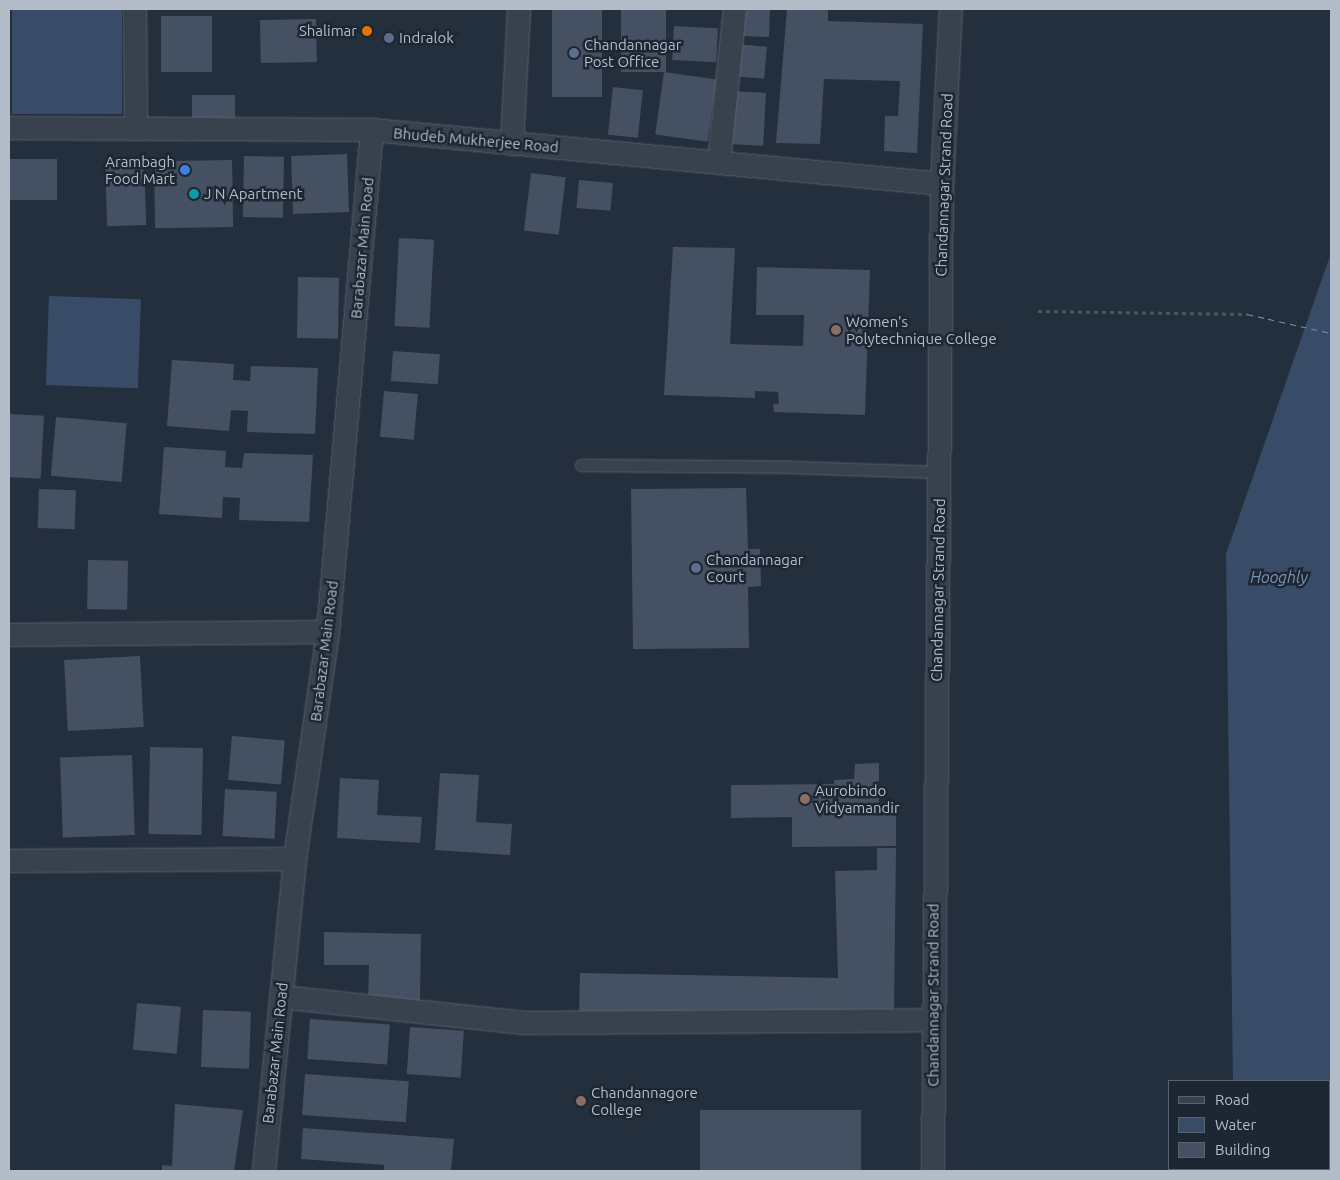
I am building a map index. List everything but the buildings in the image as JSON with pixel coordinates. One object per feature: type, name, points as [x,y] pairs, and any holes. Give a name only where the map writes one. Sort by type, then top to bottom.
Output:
[{"type":"street","points":[[135,9],[136,129]]},
{"type":"street","points":[[512,144],[519,9]]},
{"type":"street","points":[[720,163],[735,9]]},
{"type":"street","name":"Chandannagar Strand Road","points":[[933,1171],[942,184],[951,9]]},
{"type":"street","name":"Bhudeb Mukherjee Road","points":[[9,128],[372,130],[942,184]]},
{"type":"street","name":"Barabazar Main Road","points":[[264,1171],[295,859],[328,632],[372,130]]},
{"type":"street","points":[[9,635],[328,632]]},
{"type":"street","points":[[9,861],[295,859]]},
{"type":"street","points":[[281,997],[524,1023],[933,1020]]},
{"type":"lane","points":[[581,465],[791,467],[939,472]]},
{"type":"path","points":[[1038,311],[1247,314]]},
{"type":"water","points":[[12,9],[122,9],[122,114],[12,114]]},
{"type":"water","name":"Hooghly","points":[[1331,253],[1331,1171],[1234,1171],[1330,1170],[1330,1080],[1233,1080],[1226,554]]},
{"type":"water","points":[[49,296],[141,299],[138,388],[46,385]]},
{"type":"ferry route","points":[[1247,314],[1331,333]]},
{"type":"place","name":"Shalimar","points":[[367,31]]},
{"type":"place","name":"Indralok","points":[[389,38]]},
{"type":"place","name":"Chandannagar Post Office","points":[[574,53]]},
{"type":"place","name":"Arambagh Food Mart","points":[[185,170]]},
{"type":"place","name":"J N Apartment","points":[[194,194]]},
{"type":"place","name":"Women's Polytechnique College","points":[[836,330]]},
{"type":"place","name":"Chandannagar Court","points":[[696,568]]},
{"type":"place","name":"Aurobindo Vidyamandir","points":[[805,799]]},
{"type":"place","name":"Chandannagore College","points":[[581,1101]]}]
